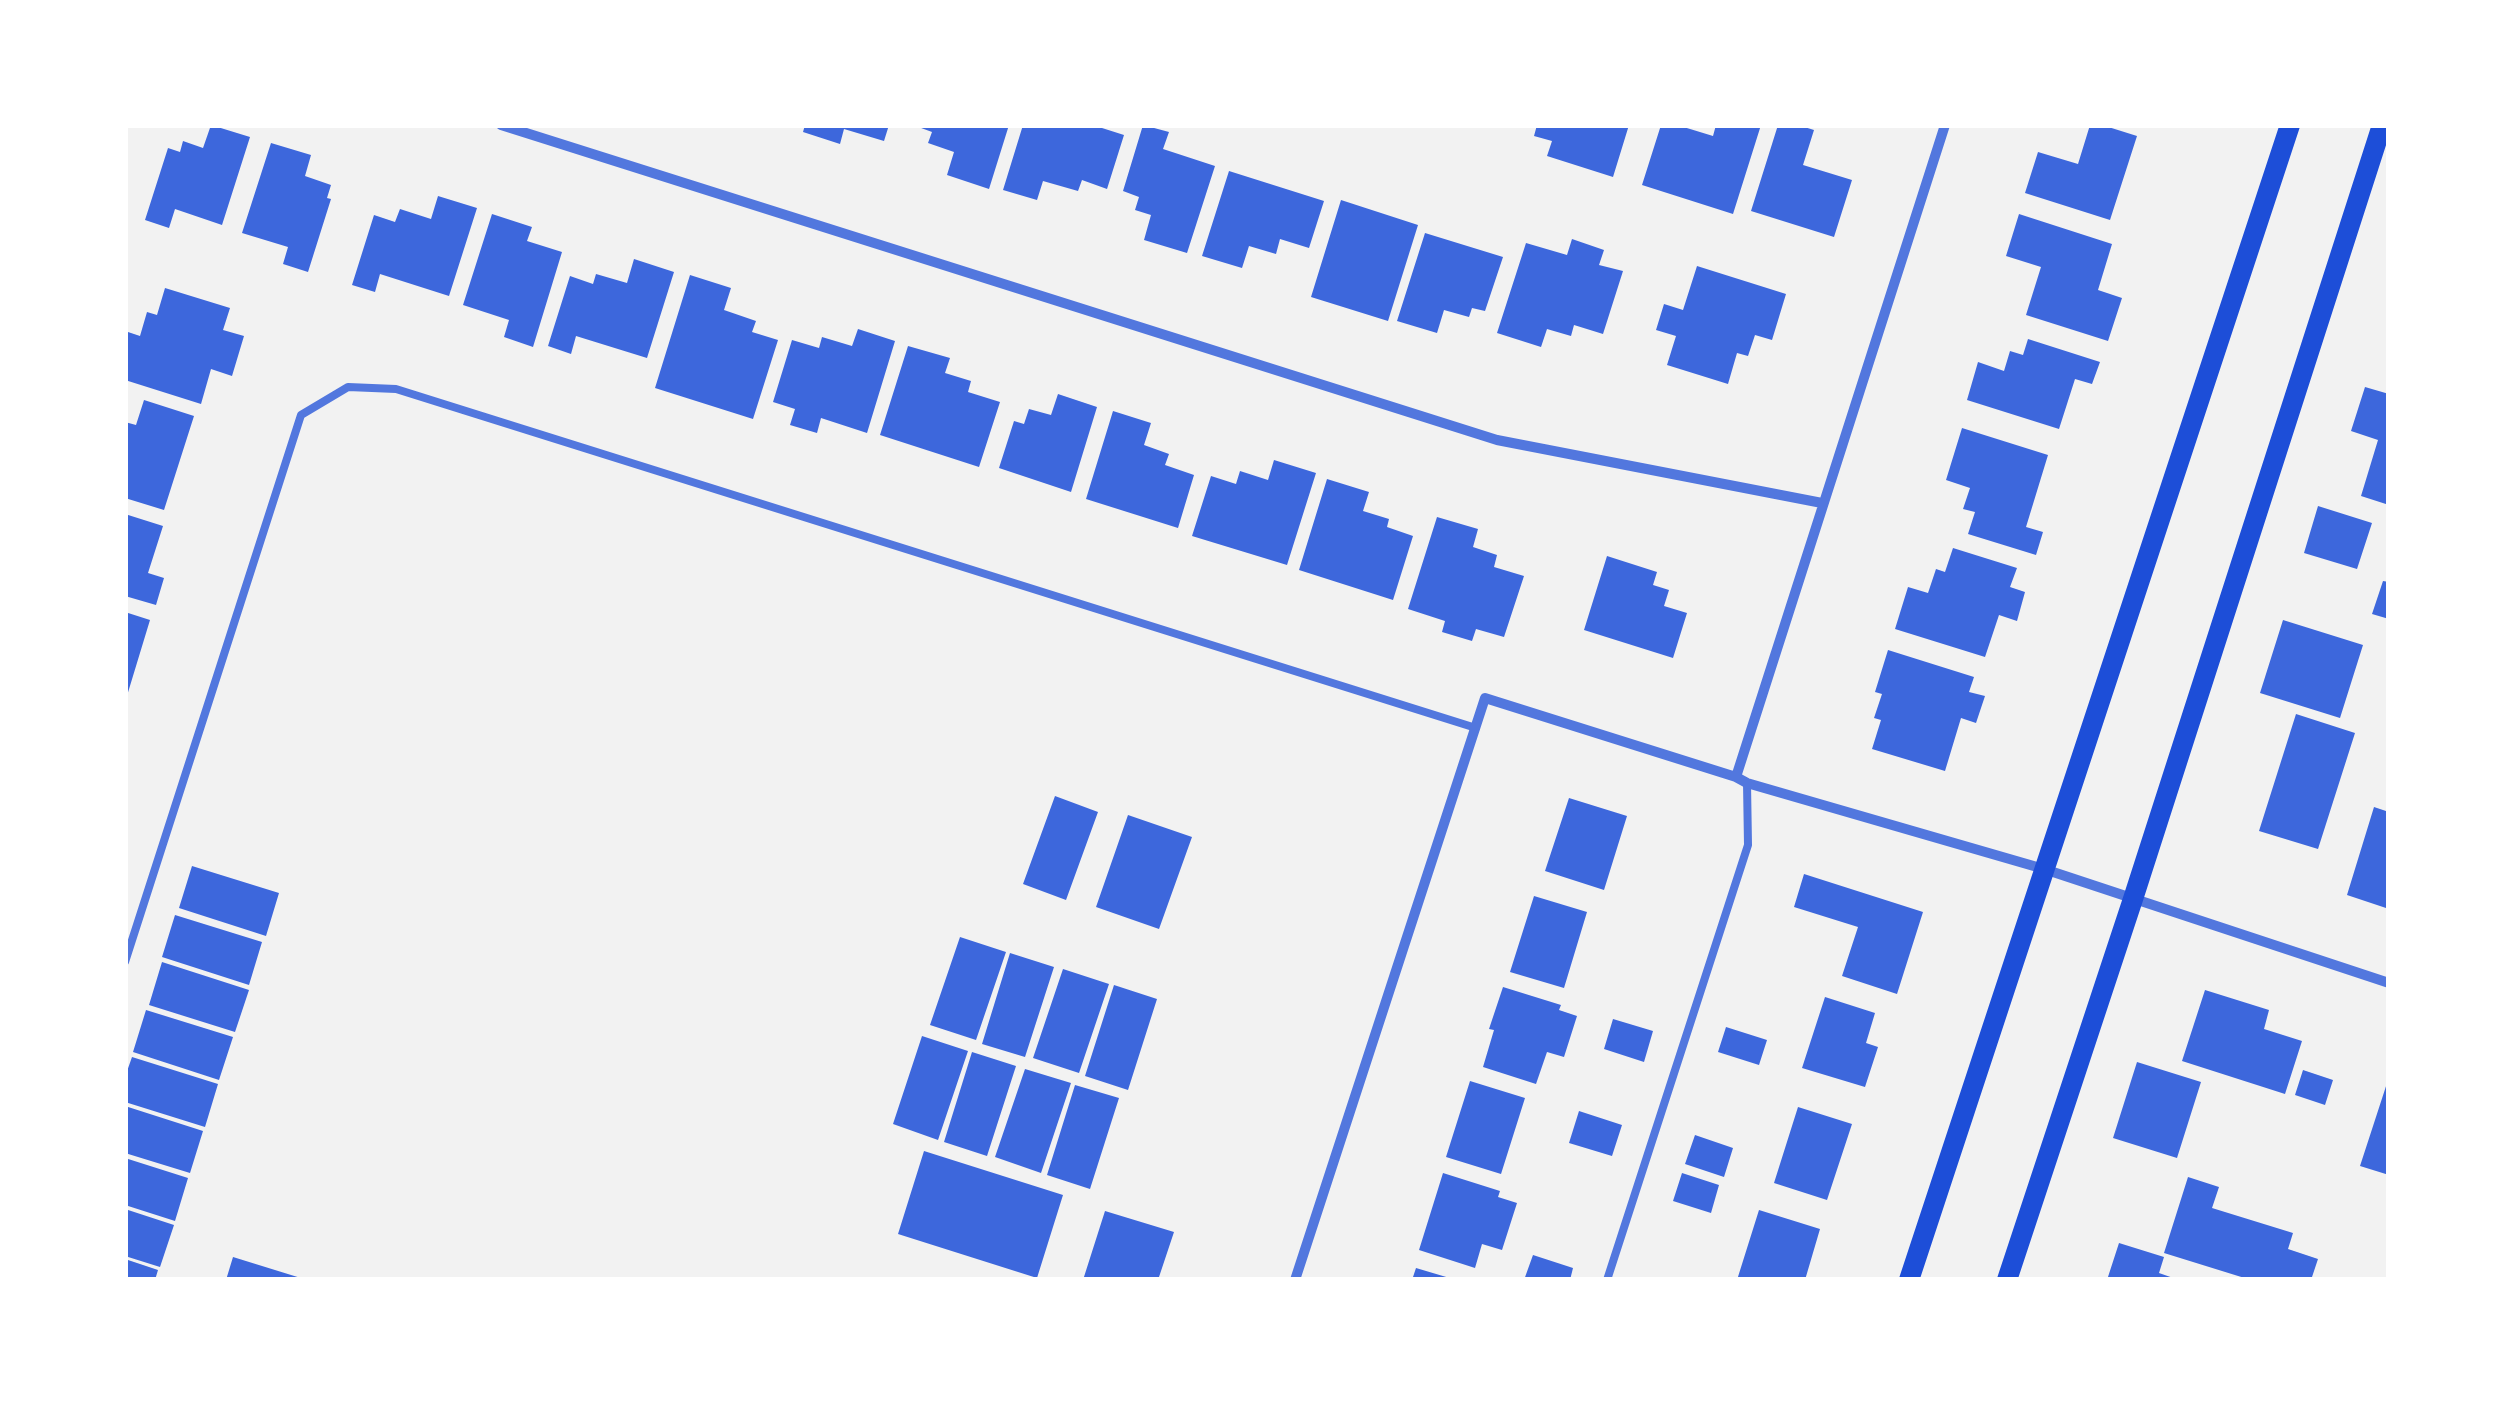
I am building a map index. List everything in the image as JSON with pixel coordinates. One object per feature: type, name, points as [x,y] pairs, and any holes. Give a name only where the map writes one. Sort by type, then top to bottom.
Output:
[{"type":"main road","points":[[1909,1280],[2290,125]]},
{"type":"main road","points":[[2007,1280],[2382,125]]},
{"type":"street","points":[[501,125],[1497,440],[1822,503]]},
{"type":"street","points":[[1741,780],[1822,503],[1945,125]]},
{"type":"street","points":[[1296,1280],[1485,698],[1741,780],[2044,870],[2389,984]]},
{"type":"lane","points":[[125,962],[301,415],[348,387],[396,389],[1476,728]]},
{"type":"lane","points":[[1607,1280],[1748,844],[1741,780]]},
{"type":"building","points":[[211,125],[250,137],[222,225],[175,209],[169,228],[145,220],[168,148],[180,152],[183,141],[203,148]]},
{"type":"building","points":[[805,125],[889,125],[884,141],[844,129],[840,144],[803,132]]},
{"type":"building","points":[[913,125],[1009,125],[989,189],[947,175],[954,152],[928,143],[932,132]]},
{"type":"building","points":[[1023,125],[1102,125],[1124,135],[1107,189],[1082,180],[1078,191],[1043,181],[1037,200],[1003,190]]},
{"type":"building","points":[[1143,125],[1169,132],[1163,149],[1215,166],[1187,253],[1144,240],[1151,215],[1135,210],[1139,197],[1123,191]]},
{"type":"building","points":[[1537,125],[1629,125],[1613,177],[1547,156],[1552,141],[1534,136]]},
{"type":"building","points":[[1661,125],[1677,125],[1713,136],[1716,125],[1761,125],[1733,214],[1642,185]]},
{"type":"building","points":[[1778,125],[1814,130],[1803,165],[1852,180],[1834,237],[1751,211]]},
{"type":"building","points":[[2090,125],[2137,136],[2110,220],[2025,193],[2038,152],[2078,164]]},
{"type":"building","points":[[271,143],[311,155],[305,176],[331,185],[327,198],[331,199],[308,272],[283,264],[288,247],[242,233]]},
{"type":"building","points":[[1229,171],[1324,201],[1309,248],[1280,239],[1276,254],[1249,246],[1242,268],[1202,256]]},
{"type":"building","points":[[438,196],[477,208],[449,296],[380,274],[375,292],[352,285],[374,215],[395,222],[400,209],[431,219]]},
{"type":"building","points":[[1341,200],[1418,225],[1388,321],[1311,297]]},
{"type":"building","points":[[492,214],[532,227],[527,241],[562,252],[533,347],[504,337],[509,320],[463,305]]},
{"type":"building","points":[[2019,214],[2112,244],[2098,290],[2122,298],[2108,341],[2026,315],[2041,267],[2006,256]]},
{"type":"building","points":[[1425,233],[1503,257],[1485,311],[1472,308],[1469,317],[1444,310],[1437,333],[1397,321]]},
{"type":"building","points":[[1572,239],[1604,250],[1599,265],[1623,271],[1603,334],[1574,325],[1571,336],[1547,329],[1541,347],[1497,333],[1526,243],[1567,255]]},
{"type":"building","points":[[634,259],[674,272],[647,358],[576,336],[571,354],[548,346],[570,276],[593,284],[596,274],[627,283]]},
{"type":"building","points":[[1697,266],[1786,294],[1772,340],[1755,335],[1748,356],[1737,353],[1728,384],[1667,365],[1676,336],[1656,330],[1664,304],[1683,310]]},
{"type":"building","points":[[690,275],[731,288],[724,310],[756,321],[752,332],[778,340],[753,419],[655,388]]},
{"type":"building","points":[[165,288],[230,308],[223,330],[244,336],[232,376],[211,369],[201,404],[125,380],[125,331],[140,336],[147,312],[157,315]]},
{"type":"building","points":[[858,329],[895,341],[867,433],[821,418],[817,433],[790,425],[795,409],[773,402],[792,340],[819,348],[822,337],[852,346]]},
{"type":"building","points":[[2028,339],[2100,362],[2092,384],[2075,379],[2059,429],[1967,400],[1978,362],[2004,371],[2010,351],[2023,355]]},
{"type":"building","points":[[908,346],[950,358],[945,373],[971,381],[968,392],[1000,402],[979,467],[880,435]]},
{"type":"building","points":[[2365,387],[2389,394],[2389,505],[2361,496],[2378,440],[2351,431]]},
{"type":"building","points":[[1058,394],[1097,407],[1071,492],[999,468],[1014,421],[1024,424],[1029,409],[1051,415]]},
{"type":"building","points":[[144,400],[194,416],[164,510],[125,498],[125,422],[136,425]]},
{"type":"building","points":[[1113,411],[1151,423],[1144,445],[1169,454],[1165,465],[1194,475],[1178,528],[1086,499]]},
{"type":"building","points":[[1962,428],[2048,455],[2026,527],[2043,532],[2036,555],[1968,534],[1975,512],[1963,509],[1970,488],[1946,480]]},
{"type":"building","points":[[1274,460],[1316,473],[1287,565],[1192,536],[1211,476],[1236,484],[1240,471],[1268,480]]},
{"type":"building","points":[[1327,479],[1369,492],[1363,511],[1389,519],[1387,527],[1413,536],[1393,600],[1299,570]]},
{"type":"building","points":[[2318,506],[2372,523],[2357,569],[2304,553]]},
{"type":"building","points":[[125,514],[163,526],[148,573],[164,578],[156,605],[125,596]]},
{"type":"building","points":[[1437,517],[1478,529],[1473,547],[1497,555],[1494,567],[1524,576],[1504,637],[1476,629],[1472,641],[1442,632],[1445,621],[1408,609]]},
{"type":"building","points":[[1953,548],[2017,568],[2010,587],[2025,592],[2017,621],[1999,615],[1985,657],[1895,629],[1908,587],[1928,593],[1936,569],[1945,572]]},
{"type":"building","points":[[1607,556],[1657,572],[1653,585],[1669,590],[1664,606],[1687,613],[1673,658],[1584,630]]},
{"type":"building","points":[[2383,581],[2389,582],[2389,619],[2372,614]]},
{"type":"building","points":[[125,612],[150,620],[126,699],[125,699]]},
{"type":"building","points":[[2283,620],[2363,645],[2340,718],[2260,693]]},
{"type":"building","points":[[1888,650],[1974,677],[1969,692],[1985,696],[1976,723],[1961,718],[1945,771],[1872,749],[1881,720],[1874,718],[1882,694],[1875,692]]},
{"type":"building","points":[[2296,714],[2355,733],[2318,849],[2259,831]]},
{"type":"building","points":[[1055,796],[1098,812],[1066,900],[1023,884]]},
{"type":"building","points":[[1569,798],[1627,816],[1604,890],[1545,871]]},
{"type":"building","points":[[2374,807],[2389,812],[2389,909],[2347,895]]},
{"type":"building","points":[[1128,815],[1192,837],[1159,929],[1096,907]]},
{"type":"building","points":[[192,866],[279,893],[266,936],[179,908]]},
{"type":"building","points":[[1804,874],[1923,912],[1897,994],[1842,976],[1858,927],[1794,907]]},
{"type":"building","points":[[1534,896],[1587,912],[1564,988],[1510,972]]},
{"type":"building","points":[[175,915],[262,942],[249,985],[162,957]]},
{"type":"building","points":[[960,937],[1006,952],[976,1040],[930,1025]]},
{"type":"building","points":[[1010,953],[1054,967],[1025,1057],[982,1044]]},
{"type":"building","points":[[162,962],[249,990],[235,1032],[149,1005]]},
{"type":"building","points":[[1063,969],[1109,984],[1079,1073],[1033,1058]]},
{"type":"building","points":[[1114,985],[1157,999],[1128,1090],[1085,1076]]},
{"type":"building","points":[[1503,987],[1561,1005],[1559,1010],[1577,1016],[1564,1057],[1547,1052],[1536,1084],[1483,1067],[1494,1030],[1489,1029]]},
{"type":"building","points":[[2205,990],[2269,1010],[2264,1029],[2302,1041],[2285,1094],[2182,1061]]},
{"type":"building","points":[[1825,997],[1875,1013],[1866,1043],[1878,1047],[1865,1087],[1802,1068]]},
{"type":"building","points":[[146,1010],[233,1037],[219,1080],[133,1052]]},
{"type":"building","points":[[1613,1019],[1653,1031],[1644,1062],[1604,1049]]},
{"type":"building","points":[[1726,1027],[1767,1040],[1759,1065],[1718,1052]]},
{"type":"building","points":[[922,1036],[968,1051],[938,1140],[893,1124]]},
{"type":"building","points":[[972,1052],[1016,1066],[987,1156],[944,1142]]},
{"type":"building","points":[[132,1057],[218,1084],[205,1127],[125,1102],[125,1077]]},
{"type":"building","points":[[2137,1062],[2201,1082],[2177,1158],[2113,1138]]},
{"type":"building","points":[[1025,1069],[1071,1083],[1041,1173],[995,1157]]},
{"type":"building","points":[[2303,1070],[2333,1080],[2325,1105],[2295,1095]]},
{"type":"building","points":[[2389,1077],[2389,1175],[2360,1166]]},
{"type":"building","points":[[1470,1081],[1525,1098],[1501,1174],[1446,1157]]},
{"type":"building","points":[[1075,1085],[1119,1098],[1090,1189],[1047,1175]]},
{"type":"building","points":[[125,1106],[203,1131],[190,1173],[125,1153]]},
{"type":"building","points":[[1798,1107],[1852,1124],[1827,1200],[1774,1183]]},
{"type":"building","points":[[1579,1111],[1622,1125],[1612,1156],[1569,1143]]},
{"type":"building","points":[[1695,1135],[1733,1148],[1724,1177],[1685,1164]]},
{"type":"building","points":[[924,1151],[1063,1195],[1037,1278],[898,1234]]},
{"type":"building","points":[[125,1158],[188,1178],[175,1221],[125,1205]]},
{"type":"building","points":[[1443,1173],[1500,1191],[1498,1197],[1517,1203],[1502,1250],[1482,1244],[1475,1268],[1419,1250]]},
{"type":"building","points":[[1682,1173],[1719,1185],[1711,1213],[1673,1201]]},
{"type":"building","points":[[2188,1177],[2219,1187],[2212,1208],[2293,1233],[2288,1249],[2318,1259],[2311,1280],[2251,1280],[2164,1253]]},
{"type":"building","points":[[125,1209],[174,1225],[160,1267],[125,1256]]},
{"type":"building","points":[[1759,1210],[1820,1229],[1805,1280],[1737,1280]]},
{"type":"building","points":[[1105,1211],[1174,1232],[1158,1280],[1083,1280]]},
{"type":"building","points":[[2119,1243],[2164,1257],[2159,1273],[2179,1280],[2107,1280]]},
{"type":"building","points":[[1533,1255],[1573,1268],[1570,1280],[1524,1280]]},
{"type":"building","points":[[233,1257],[304,1279],[304,1280],[226,1280]]},
{"type":"building","points":[[125,1259],[158,1270],[155,1280],[125,1280]]},
{"type":"building","points":[[1416,1268],[1453,1279],[1412,1280]]}]
